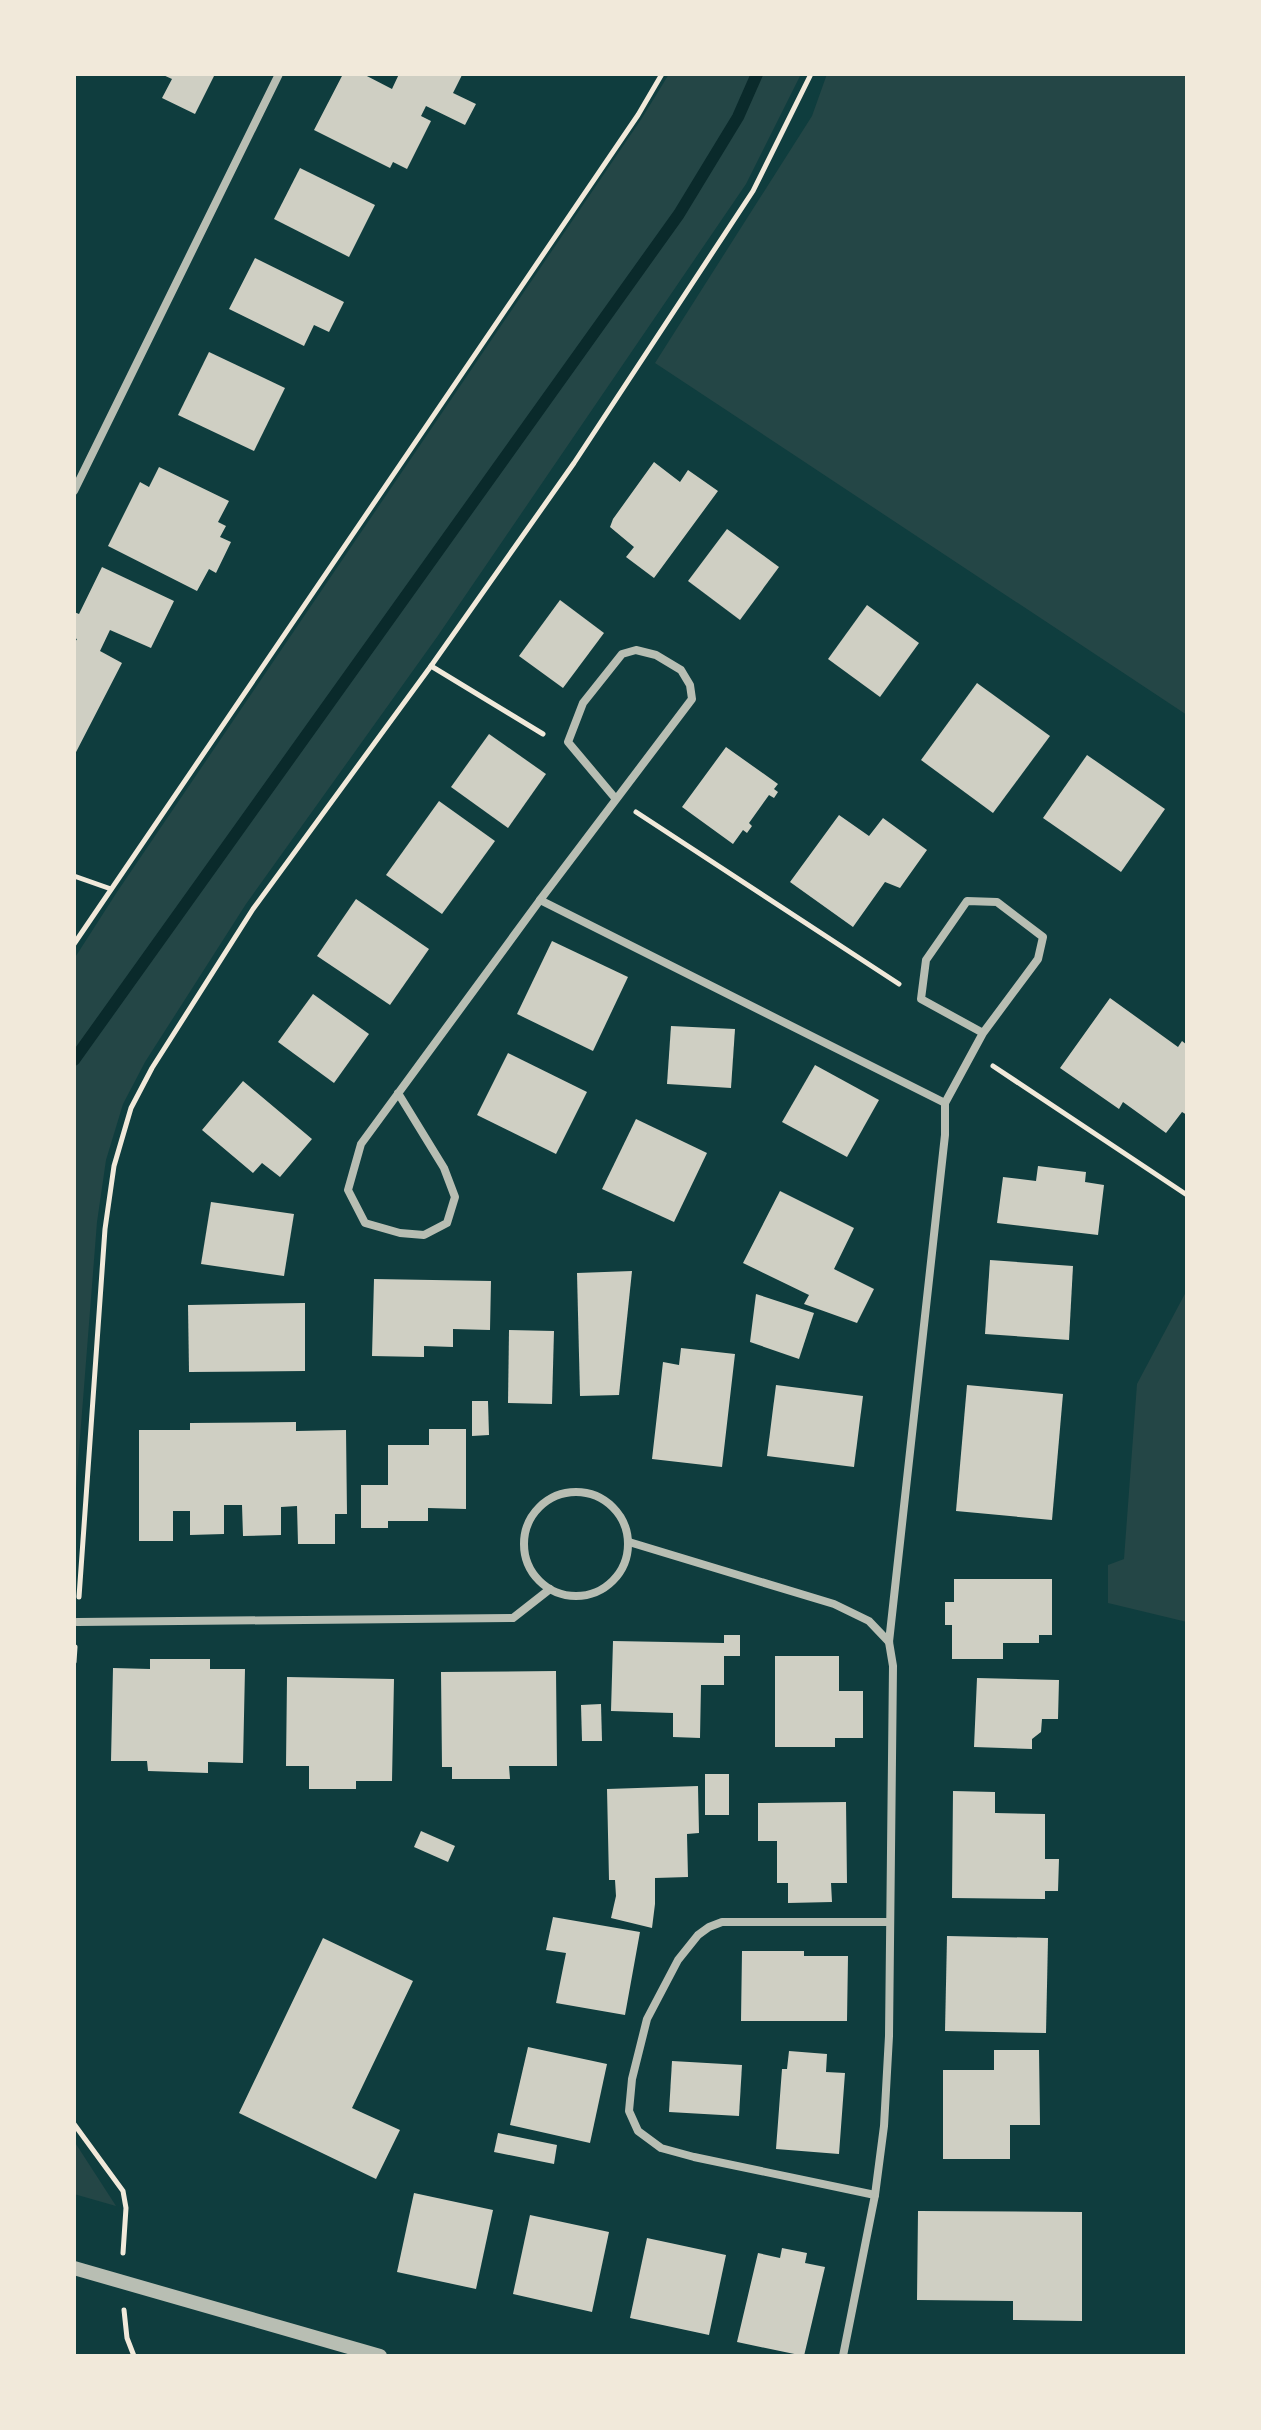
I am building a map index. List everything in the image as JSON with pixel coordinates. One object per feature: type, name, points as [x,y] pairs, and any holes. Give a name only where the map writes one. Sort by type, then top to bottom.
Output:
[{"type":"street","points":[[74,491],[279,74]]},
{"type":"street","points":[[398,1093],[444,1168],[455,1197],[447,1223],[424,1235],[400,1233],[365,1223],[348,1190],[361,1144],[398,1093],[615,798],[692,699],[690,685],[681,670],[656,655],[636,650],[622,654],[583,703],[568,742],[615,798]]},
{"type":"street","points":[[540,900],[945,1103]]},
{"type":"street","points":[[843,2356],[875,2195],[884,2126],[889,2036],[893,1666],[889,1642],[944,1151],[945,1103],[983,1033],[1038,959],[1043,937],[997,902],[967,901],[926,960],[921,999],[983,1033]]},
{"type":"street","points":[[565,1494],[594,1496],[614,1507],[625,1523],[629,1542],[626,1563],[616,1580],[588,1596],[562,1596],[550,1589],[534,1575],[522,1549],[523,1536],[539,1505],[565,1494]]},
{"type":"street","points":[[629,1542],[834,1604],[869,1621],[889,1642]]},
{"type":"street","points":[[77,1622],[513,1618],[550,1589]]},
{"type":"street","points":[[875,2195],[661,2148],[638,2131],[629,2111],[632,2079],[647,2019],[678,1960],[698,1935],[709,1927],[722,1922],[890,1922]]},
{"type":"street","points":[[74,2268],[380,2356]]},
{"type":"path","points":[[74,944],[638,115],[662,74]]},
{"type":"path","points":[[74,1662],[105,1229],[114,1166],[131,1108],[152,1068],[253,909],[431,666],[574,463],[753,191],[811,74]]},
{"type":"path","points":[[431,666],[536,732],[568,742]]},
{"type":"path","points":[[615,798],[921,999]]},
{"type":"path","points":[[74,876],[111,889]]},
{"type":"path","points":[[972,1052],[1187,1195]]},
{"type":"path","points":[[74,2124],[123,2191],[126,2208],[120,2282],[127,2338],[134,2356]]},
{"type":"shaded area","points":[[669,74],[801,74],[746,184],[437,637],[246,904],[145,1062],[123,1104],[106,1160],[97,1222],[74,1514],[74,959]]},
{"type":"shaded area","points":[[827,74],[1187,74],[1187,715],[655,363],[812,116]]},
{"type":"shaded area","points":[[1187,1290],[1187,1622],[1108,1603],[1108,1565],[1124,1559],[1137,1384]]},
{"type":"shaded area","points":[[74,2141],[116,2206],[74,2194]]},
{"type":"building","points":[[161,74],[215,74],[195,114],[162,98],[172,79]]},
{"type":"building","points":[[343,74],[363,74],[392,89],[399,74],[459,74],[462,75],[453,93],[476,104],[465,125],[426,106],[421,116],[431,121],[407,169],[393,162],[390,168],[314,130]]},
{"type":"building","points":[[300,168],[375,205],[349,257],[274,219]]},
{"type":"building","points":[[255,258],[344,302],[329,332],[314,325],[304,346],[229,309]]},
{"type":"building","points":[[209,352],[285,388],[254,451],[178,415]]},
{"type":"building","points":[[654,462],[680,482],[688,470],[718,491],[654,578],[626,557],[634,547],[610,527]]},
{"type":"building","points":[[159,467],[229,501],[218,522],[226,526],[220,537],[231,542],[216,573],[209,569],[197,591],[108,546],[140,482],[149,487]]},
{"type":"building","points":[[727,529],[779,567],[740,620],[688,581]]},
{"type":"building","points":[[102,567],[174,601],[151,648],[110,630],[100,651],[122,663],[74,756],[74,644],[77,639],[74,638],[74,612],[79,614]]},
{"type":"building","points":[[560,600],[604,633],[563,688],[519,656]]},
{"type":"building","points":[[867,605],[919,643],[880,697],[828,659]]},
{"type":"building","points":[[977,683],[1050,736],[993,813],[921,760]]},
{"type":"building","points":[[489,734],[546,774],[508,828],[451,787]]},
{"type":"building","points":[[726,747],[778,784],[774,789],[778,792],[774,798],[769,795],[749,823],[752,826],[747,833],[743,830],[733,844],[682,807]]},
{"type":"building","points":[[1087,755],[1165,809],[1121,872],[1043,818]]},
{"type":"building","points":[[439,801],[495,841],[442,914],[386,875]]},
{"type":"building","points":[[839,815],[869,836],[883,818],[927,850],[900,888],[885,882],[853,927],[790,882]]},
{"type":"building","points":[[356,899],[429,949],[390,1005],[317,956]]},
{"type":"building","points":[[552,941],[628,977],[593,1051],[517,1014]]},
{"type":"building","points":[[313,994],[369,1034],[334,1083],[278,1042]]},
{"type":"building","points":[[1110,998],[1178,1047],[1182,1041],[1187,1045],[1187,1115],[1182,1112],[1166,1133],[1123,1102],[1119,1109],[1060,1068]]},
{"type":"building","points":[[671,1026],[735,1029],[731,1088],[667,1084]]},
{"type":"building","points":[[508,1053],[587,1092],[556,1154],[477,1115]]},
{"type":"building","points":[[815,1065],[879,1100],[847,1157],[782,1122]]},
{"type":"building","points":[[243,1081],[312,1139],[280,1177],[262,1163],[253,1173],[202,1130]]},
{"type":"building","points":[[636,1119],[707,1153],[674,1222],[602,1189]]},
{"type":"building","points":[[1038,1166],[1086,1172],[1085,1182],[1104,1185],[1098,1235],[997,1223],[1003,1177],[1036,1181]]},
{"type":"building","points":[[780,1191],[854,1228],[834,1269],[874,1289],[857,1323],[804,1304],[809,1295],[743,1263]]},
{"type":"building","points":[[211,1202],[294,1214],[284,1276],[201,1264]]},
{"type":"building","points":[[990,1260],[1073,1266],[1069,1340],[985,1334]]},
{"type":"building","points":[[632,1271],[619,1395],[580,1396],[577,1273]]},
{"type":"building","points":[[374,1279],[491,1281],[490,1330],[453,1329],[453,1347],[424,1346],[424,1357],[372,1356]]},
{"type":"building","points":[[756,1294],[814,1313],[799,1359],[750,1342]]},
{"type":"building","points":[[305,1303],[305,1371],[189,1372],[188,1305]]},
{"type":"building","points":[[509,1330],[554,1331],[552,1404],[508,1403]]},
{"type":"building","points":[[681,1348],[735,1354],[722,1467],[652,1459],[663,1362],[679,1365]]},
{"type":"building","points":[[776,1385],[863,1396],[854,1467],[767,1456]]},
{"type":"building","points":[[967,1385],[1063,1394],[1052,1520],[956,1511]]},
{"type":"building","points":[[472,1401],[488,1401],[489,1435],[472,1436]]},
{"type":"building","points":[[296,1422],[296,1431],[346,1430],[347,1514],[335,1514],[335,1544],[298,1544],[297,1506],[281,1507],[281,1535],[243,1536],[242,1505],[224,1505],[224,1534],[190,1535],[190,1511],[173,1511],[173,1541],[139,1541],[139,1430],[190,1430],[190,1423]]},
{"type":"building","points":[[429,1429],[466,1429],[466,1509],[428,1508],[428,1521],[388,1521],[388,1528],[361,1528],[361,1485],[388,1485],[388,1445],[429,1445]]},
{"type":"building","points":[[954,1579],[1052,1579],[1052,1635],[1039,1635],[1039,1643],[1003,1643],[1003,1659],[952,1659],[952,1625],[945,1625],[945,1602],[954,1602]]},
{"type":"building","points":[[724,1635],[740,1635],[740,1656],[724,1656],[724,1685],[701,1685],[700,1738],[673,1737],[673,1713],[611,1711],[613,1641],[724,1643]]},
{"type":"building","points":[[775,1656],[839,1656],[839,1691],[863,1691],[863,1738],[835,1738],[835,1747],[775,1747]]},
{"type":"building","points":[[150,1659],[210,1659],[210,1669],[245,1669],[243,1763],[208,1762],[208,1773],[148,1771],[147,1761],[111,1761],[113,1668],[150,1669]]},
{"type":"building","points":[[556,1671],[557,1766],[509,1766],[510,1779],[452,1779],[452,1767],[442,1767],[441,1672]]},
{"type":"building","points":[[287,1677],[394,1679],[392,1781],[356,1781],[356,1789],[309,1789],[309,1766],[286,1766]]},
{"type":"building","points":[[977,1678],[1059,1680],[1058,1719],[1042,1719],[1041,1732],[1032,1739],[1032,1749],[974,1747]]},
{"type":"building","points":[[601,1704],[602,1741],[582,1741],[581,1705]]},
{"type":"building","points":[[705,1774],[729,1774],[729,1815],[705,1815]]},
{"type":"building","points":[[698,1786],[699,1833],[687,1834],[688,1877],[655,1878],[652,1928],[611,1918],[616,1896],[615,1880],[609,1880],[607,1789]]},
{"type":"building","points":[[953,1791],[995,1792],[995,1813],[1045,1814],[1045,1859],[1059,1859],[1058,1891],[1045,1891],[1045,1899],[952,1898]]},
{"type":"building","points":[[846,1802],[847,1883],[831,1883],[832,1902],[788,1903],[788,1883],[777,1883],[777,1841],[758,1841],[758,1803]]},
{"type":"building","points":[[421,1831],[455,1846],[448,1862],[414,1847]]},
{"type":"building","points":[[553,1917],[640,1932],[625,2015],[556,2003],[566,1953],[546,1950]]},
{"type":"building","points":[[947,1936],[1048,1938],[1046,2033],[945,2031]]},
{"type":"building","points":[[323,1938],[413,1981],[352,2108],[400,2130],[376,2179],[239,2113]]},
{"type":"building","points":[[742,1951],[804,1951],[804,1956],[848,1956],[847,2021],[741,2021]]},
{"type":"building","points":[[528,2047],[607,2064],[590,2143],[510,2125]]},
{"type":"building","points":[[994,2050],[1039,2050],[1040,2125],[1010,2125],[1010,2159],[943,2159],[943,2070],[994,2070]]},
{"type":"building","points":[[789,2051],[827,2054],[826,2072],[845,2073],[839,2154],[776,2149],[782,2069],[787,2069]]},
{"type":"building","points":[[672,2061],[742,2065],[739,2116],[669,2112]]},
{"type":"building","points":[[498,2133],[557,2145],[554,2164],[494,2152]]},
{"type":"building","points":[[414,2193],[493,2210],[476,2289],[397,2272]]},
{"type":"building","points":[[918,2211],[1082,2212],[1082,2321],[1013,2320],[1013,2301],[917,2300]]},
{"type":"building","points":[[530,2215],[609,2232],[592,2312],[513,2294]]},
{"type":"building","points":[[647,2238],[726,2255],[709,2335],[630,2318]]},
{"type":"building","points":[[782,2248],[807,2253],[805,2263],[825,2267],[804,2356],[737,2342],[758,2253],[780,2258]]},
{"type":"waterway","points":[[74,1060],[679,214],[738,117],[757,74]]}]
